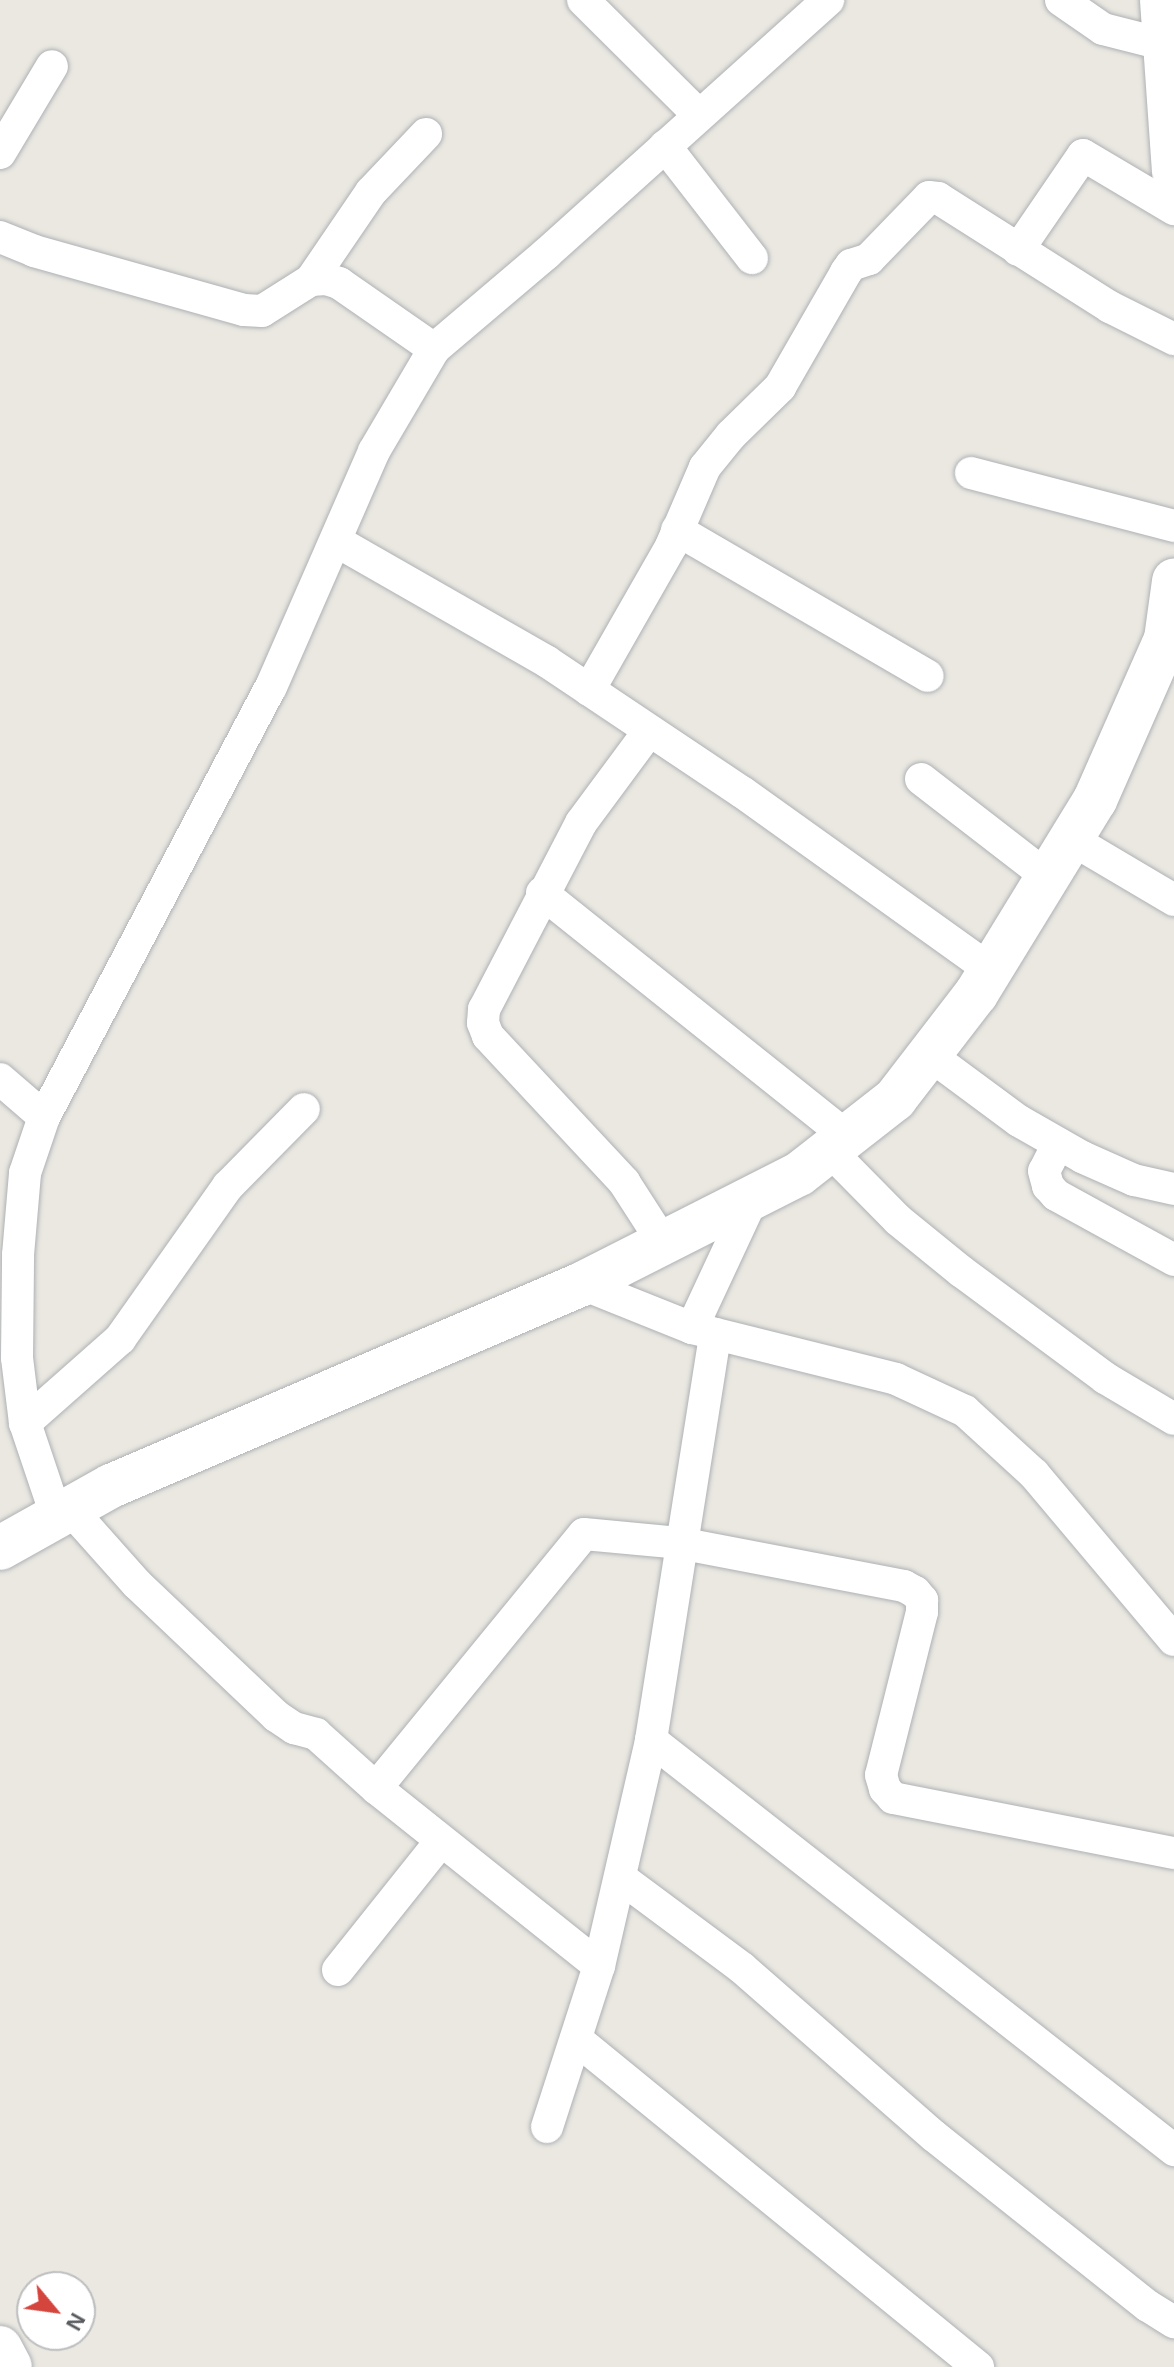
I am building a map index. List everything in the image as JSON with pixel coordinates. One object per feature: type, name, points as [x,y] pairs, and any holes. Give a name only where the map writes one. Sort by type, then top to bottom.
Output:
[{"type":"street","points":[[583,0],[699,115]]},
{"type":"street","points":[[599,1966],[376,1788],[316,1734],[294,1728],[276,1716],[64,1514],[25,1423],[17,1358],[18,1255],[25,1173],[44,1117],[271,687],[338,542],[374,451],[434,349],[828,0]]},
{"type":"street","points":[[1061,0],[1103,29],[1166,45]]},
{"type":"street","points":[[1162,0],[1174,172]]},
{"type":"street","points":[[2,143],[52,66]]},
{"type":"street","points":[[0,237],[34,251],[244,310],[262,311],[311,280],[371,192],[426,134]]},
{"type":"street","points":[[665,146],[752,258]]},
{"type":"street","points":[[1018,250],[1083,155],[1174,209]]},
{"type":"street","points":[[589,690],[677,530],[705,467],[731,435],[780,387],[851,265],[869,259],[929,197],[938,198],[1124,315],[1174,339]]},
{"type":"street","points":[[311,280],[339,283],[434,349]]},
{"type":"street","points":[[971,473],[1174,526]]},
{"type":"street","points":[[677,530],[928,676]]},
{"type":"street","points":[[338,542],[546,661],[742,792],[991,970]]},
{"type":"street","points":[[0,1548],[111,1486],[582,1284],[799,1174],[895,1099],[931,1056],[991,970],[1095,800],[1170,640],[1174,581]]},
{"type":"street","points":[[649,731],[598,795],[542,893],[484,1009],[483,1023],[488,1036],[624,1182],[662,1241]]},
{"type":"street","points":[[921,779],[1048,877]]},
{"type":"street","points":[[1071,839],[1174,900]]},
{"type":"street","points":[[542,893],[839,1144],[898,1220],[962,1272],[1105,1378],[1174,1419]]},
{"type":"street","points":[[931,1056],[1019,1121],[1058,1144],[1134,1180],[1174,1189]]},
{"type":"street","points":[[0,1079],[44,1117]]},
{"type":"street","points":[[25,1423],[120,1339],[228,1186],[304,1109]]},
{"type":"street","points":[[1058,1144],[1044,1171],[1048,1186],[1056,1195],[1174,1260]]},
{"type":"street","points":[[547,2127],[599,1966],[651,1740],[679,1543],[704,1331],[753,1197]]},
{"type":"street","points":[[582,1284],[704,1331],[896,1379],[965,1411],[1034,1474],[1174,1640]]},
{"type":"street","points":[[376,1788],[584,1534],[679,1543],[904,1586],[922,1600],[922,1612],[881,1775],[885,1789],[893,1798],[1174,1853]]},
{"type":"street","points":[[651,1740],[1174,2150]]},
{"type":"street","points":[[338,1970],[441,1841]]},
{"type":"street","points":[[621,1878],[742,1968],[934,2136],[1148,2306],[1174,2322]]},
{"type":"street","points":[[576,2039],[978,2367]]},
{"type":"street","points":[[0,2348],[10,2367]]}]
